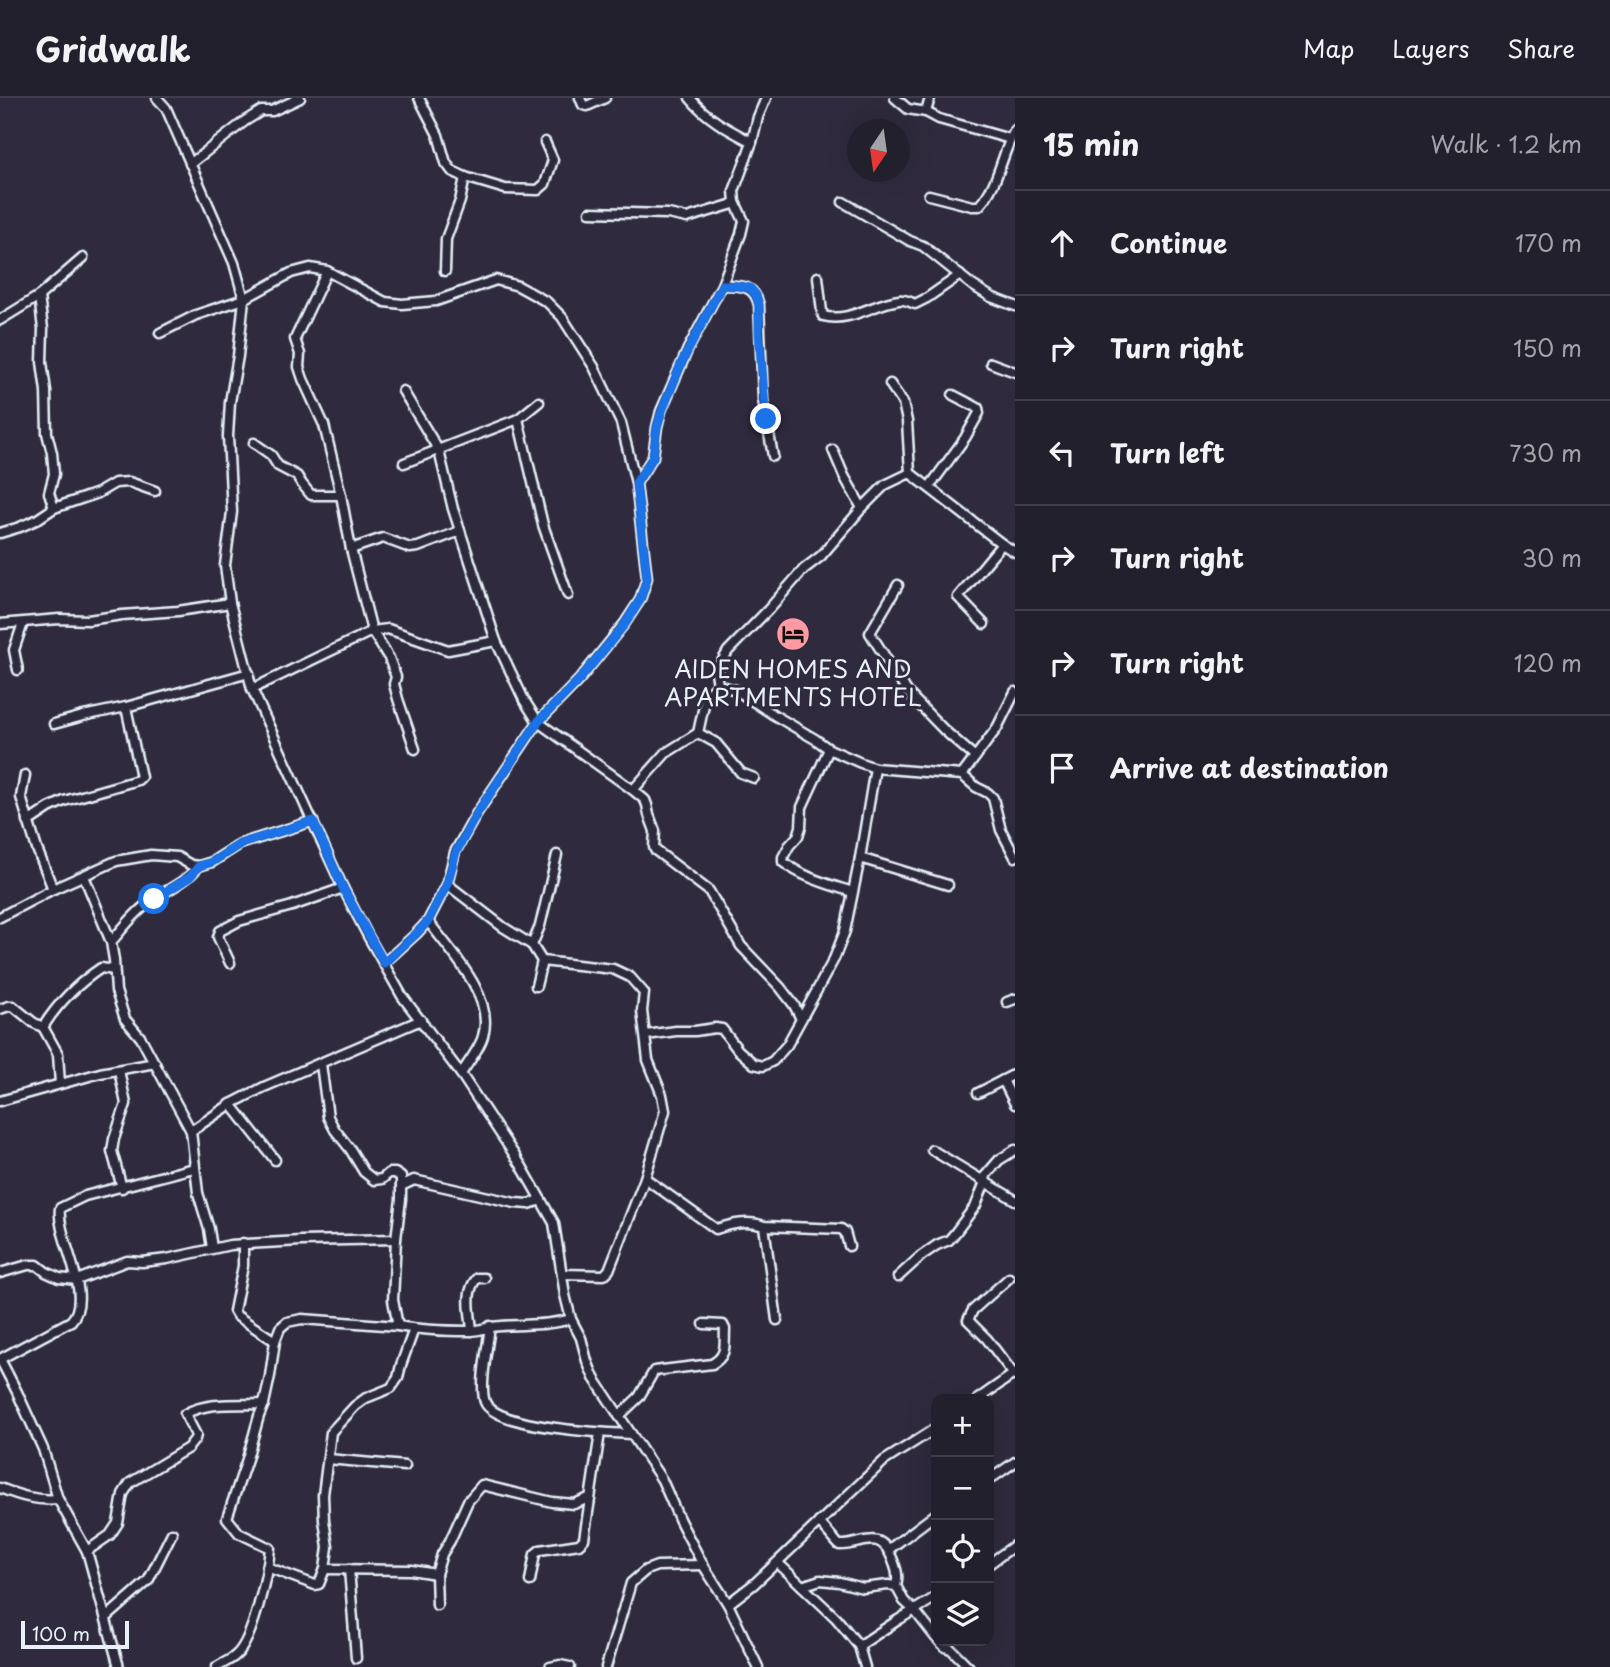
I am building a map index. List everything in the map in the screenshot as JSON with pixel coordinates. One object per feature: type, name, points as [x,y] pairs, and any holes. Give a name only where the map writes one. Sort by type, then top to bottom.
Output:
[{"type":"street","points":[[157,98],[166,108],[234,263],[244,299],[230,402],[228,436],[232,526],[225,565],[230,603],[252,689],[343,888],[402,996],[461,1074],[521,1165],[554,1223],[572,1319],[594,1378],[662,1480],[680,1521],[703,1565],[728,1604],[758,1667]]},
{"type":"street","points":[[190,164],[261,111],[272,111],[300,98]]},
{"type":"street","points":[[419,98],[438,135],[446,163],[464,177],[505,189],[538,190],[545,184],[553,160],[545,142]]},
{"type":"street","points":[[580,98],[583,105],[587,106],[605,98]]},
{"type":"street","points":[[690,98],[699,110],[713,121],[752,142]]},
{"type":"street","points":[[636,483],[653,457],[662,411],[685,355],[722,285],[741,234],[744,221],[734,202],[734,191],[766,98]]},
{"type":"street","points":[[895,98],[908,109],[926,112],[939,119],[1010,139]]},
{"type":"street","points":[[926,112],[930,98]]},
{"type":"street","points":[[929,195],[979,206],[985,201],[1000,171],[1015,130]]},
{"type":"street","points":[[445,271],[446,239],[460,201],[464,177]]},
{"type":"street","points":[[590,212],[668,214],[687,218],[734,202]]},
{"type":"street","points":[[843,202],[923,246],[991,297],[1015,306]]},
{"type":"street","points":[[0,320],[39,296],[83,258]]},
{"type":"street","points":[[160,333],[196,315],[244,299],[291,273],[310,268],[327,271],[385,302],[402,304],[436,301],[496,280],[518,286],[547,302],[562,317],[594,367],[621,423],[636,483],[647,578],[640,600],[625,624],[579,680],[538,722],[472,823],[456,852],[447,884],[428,921],[384,963]]},
{"type":"street","points":[[327,271],[295,339],[300,354],[299,367],[324,425],[372,631],[389,658],[396,677],[394,684],[415,749]]},
{"type":"street","points":[[818,277],[822,313],[829,317],[856,314],[902,299],[915,304],[960,275]]},
{"type":"street","points":[[722,285],[750,288],[759,305],[763,400],[773,456]]},
{"type":"street","points":[[39,296],[47,433],[54,474],[49,493],[54,508]]},
{"type":"street","points":[[991,363],[1015,372]]},
{"type":"street","points":[[890,384],[904,403],[910,472]]},
{"type":"street","points":[[403,391],[439,451],[460,531],[496,641],[524,700],[538,722],[633,790],[647,805],[655,831],[655,850],[709,891],[741,946],[780,987],[802,1019]]},
{"type":"street","points":[[930,486],[965,438],[979,413],[978,408],[953,395]]},
{"type":"street","points":[[404,463],[518,419],[539,402]]},
{"type":"street","points":[[518,419],[543,524],[568,595]]},
{"type":"street","points":[[254,443],[271,455],[278,466],[297,476],[311,495],[341,495]]},
{"type":"street","points":[[833,450],[862,508]]},
{"type":"street","points":[[910,472],[1015,552]]},
{"type":"street","points":[[718,685],[716,672],[728,651],[804,569],[821,556],[885,485],[910,472]]},
{"type":"street","points":[[0,533],[116,484],[129,482],[155,491]]},
{"type":"street","points":[[351,549],[383,538],[410,548],[418,547],[460,531]]},
{"type":"street","points":[[984,624],[958,597],[1002,544]]},
{"type":"street","points":[[898,585],[870,633],[908,693],[975,757]]},
{"type":"street","points":[[0,624],[59,619],[88,620],[230,603]]},
{"type":"street","points":[[18,670],[14,650],[23,623]]},
{"type":"street","points":[[252,689],[372,631],[388,629],[448,650],[496,641]]},
{"type":"street","points":[[54,724],[249,673]]},
{"type":"street","points":[[633,790],[666,753],[698,733],[706,696],[718,685]]},
{"type":"street","points":[[718,685],[736,690],[846,758],[875,768],[962,775],[993,798],[1001,830],[1015,857]]},
{"type":"street","points":[[962,775],[997,728],[1015,692]]},
{"type":"street","points":[[28,822],[64,801],[141,777],[126,707]]},
{"type":"street","points":[[698,733],[716,743],[741,773],[754,778]]},
{"type":"street","points":[[828,749],[802,807],[798,836],[789,846],[783,862],[814,880],[852,892]]},
{"type":"street","points":[[646,1035],[722,1029],[738,1050],[754,1064],[763,1066],[773,1061],[787,1045],[834,959],[845,930],[875,768]]},
{"type":"street","points":[[25,775],[20,797],[53,889]]},
{"type":"street","points":[[0,917],[53,889],[116,861],[150,855],[177,857],[191,865],[199,866],[212,862],[240,844],[313,821]]},
{"type":"street","points":[[532,945],[540,926],[557,855]]},
{"type":"street","points":[[860,858],[948,885]]},
{"type":"street","points":[[110,942],[139,911],[190,877],[199,866]]},
{"type":"street","points":[[84,876],[110,942],[116,991],[125,1019],[141,1038],[191,1131],[198,1193],[212,1248]]},
{"type":"street","points":[[447,884],[503,927],[532,945],[542,961],[536,986]]},
{"type":"street","points":[[230,963],[218,937],[220,931],[239,921],[343,888]]},
{"type":"street","points":[[428,921],[460,963],[483,1001],[483,1038],[461,1074]]},
{"type":"street","points":[[542,961],[613,968],[630,977],[644,993],[642,1011],[648,1060],[663,1095],[665,1111],[645,1178],[609,1270],[604,1275],[562,1274]]},
{"type":"street","points":[[43,1027],[56,1007],[88,977],[101,968],[114,970]]},
{"type":"street","points":[[0,1009],[13,1006],[43,1027],[58,1054],[60,1084]]},
{"type":"street","points":[[191,1131],[231,1104],[290,1075],[421,1020]]},
{"type":"street","points":[[0,1101],[100,1073],[155,1063]]},
{"type":"street","points":[[320,1064],[328,1117],[364,1172],[374,1180],[382,1179],[389,1173],[401,1177],[393,1300],[398,1326]]},
{"type":"street","points":[[119,1070],[126,1104],[112,1151],[122,1188]]},
{"type":"street","points":[[978,1093],[1015,1074]]},
{"type":"street","points":[[1003,1080],[1015,1104]]},
{"type":"street","points":[[231,1104],[275,1160]]},
{"type":"street","points":[[932,1150],[1015,1200]]},
{"type":"street","points":[[898,1277],[921,1256],[949,1240],[976,1205],[986,1175],[999,1160],[1015,1150]]},
{"type":"street","points":[[119,1667],[87,1551],[58,1499],[43,1449],[0,1359],[71,1321],[76,1315],[77,1280],[62,1228],[60,1208],[85,1196],[194,1168]]},
{"type":"street","points":[[645,1178],[716,1228],[736,1223],[841,1229],[845,1232],[849,1246]]},
{"type":"street","points":[[401,1186],[414,1180],[515,1203],[529,1204],[541,1199]]},
{"type":"street","points":[[764,1226],[777,1320]]},
{"type":"street","points":[[0,1273],[37,1265],[59,1278],[77,1280],[128,1261],[167,1259],[243,1243],[396,1239]]},
{"type":"street","points":[[243,1243],[243,1266],[234,1311],[275,1341]]},
{"type":"street","points":[[472,1331],[469,1300],[471,1285],[477,1278],[484,1278]]},
{"type":"street","points":[[985,1394],[1015,1374],[968,1320],[973,1310],[1009,1278]]},
{"type":"street","points":[[217,1667],[237,1655],[244,1644],[258,1608],[267,1567],[270,1548],[239,1532],[227,1518],[264,1404],[275,1341],[280,1328],[287,1322],[302,1319],[472,1331],[490,1326],[542,1326],[572,1319]]},
{"type":"street","points":[[619,1416],[639,1397],[654,1371],[712,1364],[721,1359],[725,1329],[723,1325],[704,1324]]},
{"type":"street","points":[[490,1326],[484,1381],[486,1404],[492,1411],[521,1422],[600,1433],[631,1434]]},
{"type":"street","points":[[267,1567],[315,1585],[319,1584],[326,1569],[328,1547],[323,1495],[331,1432],[340,1419],[355,1406],[366,1398],[391,1388],[398,1378],[414,1329]]},
{"type":"street","points":[[87,1551],[110,1535],[118,1523],[122,1494],[130,1483],[188,1448],[195,1440],[196,1435],[185,1414],[207,1406],[264,1404]]},
{"type":"street","points":[[728,1604],[778,1563],[884,1461],[931,1432]]},
{"type":"street","points":[[530,1581],[535,1554],[540,1549],[579,1544],[584,1539],[600,1433]]},
{"type":"street","points":[[328,1458],[405,1466]]},
{"type":"street","points":[[994,1477],[1015,1462]]},
{"type":"street","points":[[437,1605],[436,1574],[442,1554],[468,1501],[482,1485],[552,1502],[574,1504],[589,1498]]},
{"type":"street","points":[[0,1488],[28,1498],[58,1499]]},
{"type":"street","points":[[888,1550],[931,1518]]},
{"type":"street","points":[[819,1522],[839,1545],[873,1539],[883,1543],[898,1578],[896,1586],[904,1601],[931,1632]]},
{"type":"street","points":[[106,1618],[148,1581],[172,1533]]},
{"type":"street","points":[[994,1560],[1015,1545]]},
{"type":"street","points":[[778,1563],[836,1618],[859,1646],[865,1667]]},
{"type":"street","points":[[607,1667],[631,1583],[646,1570],[657,1566],[703,1565]]},
{"type":"street","points":[[326,1569],[411,1570],[436,1574]]},
{"type":"street","points":[[349,1569],[356,1658]]},
{"type":"street","points":[[802,1586],[820,1580],[863,1588],[896,1586]]},
{"type":"street","points":[[859,1646],[931,1600]]},
{"type":"street","points":[[944,1646],[951,1649],[969,1667]]},
{"type":"street","points":[[550,1667],[570,1667]]},
{"type":"place","name":"AIDEN HOMES AND APARTMENTS HOTEL","points":[[793,634]]},
{"type":"route","points":[[154,899],[190,877],[199,866],[212,862],[240,844],[313,821],[343,888],[384,963],[428,921],[447,884],[456,852],[477,813],[516,753],[538,722],[579,680],[625,624],[640,600],[647,578],[636,483],[653,457],[657,427],[682,362],[722,285],[750,288],[756,295],[759,305],[766,419]]}]
